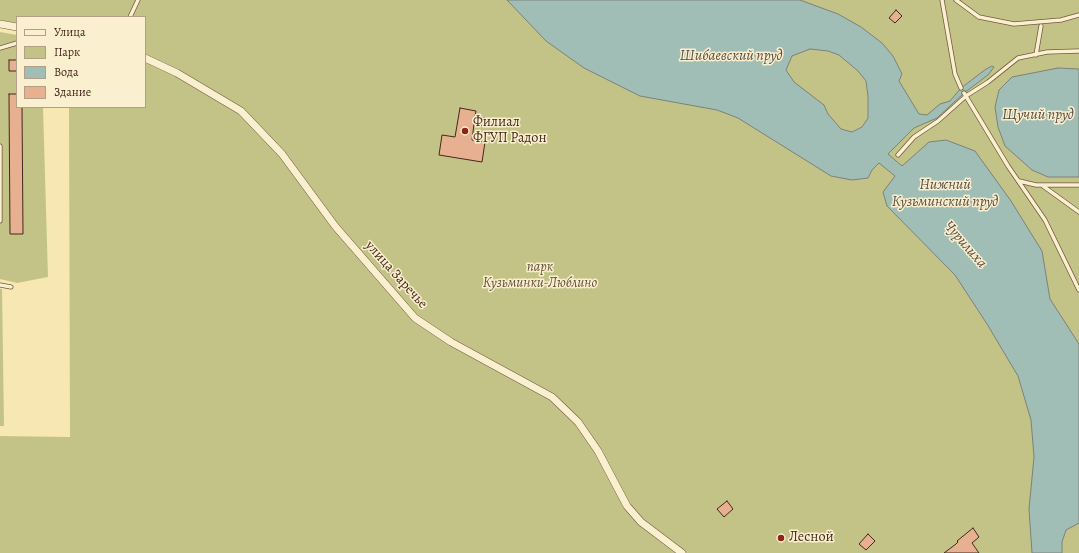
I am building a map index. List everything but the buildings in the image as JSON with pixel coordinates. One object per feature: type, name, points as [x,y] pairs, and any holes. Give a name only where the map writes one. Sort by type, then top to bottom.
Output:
[{"type":"street","points":[[0,24],[16,27]]},
{"type":"street","name":"улица Заречье","points":[[146,58],[177,73],[241,112],[282,154],[335,226],[415,318],[451,342],[552,397],[578,422],[598,451],[627,506],[641,522],[682,553]]},
{"type":"lane","points":[[130,16],[138,0]]},
{"type":"lane","points":[[942,0],[955,74],[961,88]]},
{"type":"lane","points":[[956,0],[979,16],[1014,24],[1061,20],[1079,15]]},
{"type":"lane","points":[[1036,55],[1041,26]]},
{"type":"lane","points":[[0,48],[16,43]]},
{"type":"lane","points":[[898,154],[914,137],[938,122],[965,95],[988,82],[1018,58],[1047,52],[1079,52]]},
{"type":"lane","points":[[965,95],[1008,166],[1045,220],[1079,290]]},
{"type":"lane","points":[[0,146],[0,221]]},
{"type":"lane","points":[[1019,181],[1042,185],[1079,185]]},
{"type":"lane","points":[[1042,185],[1079,212]]},
{"type":"lane","points":[[0,285],[11,287]]},
{"type":"green space","name":"парк Кузьминки-Люблино","points":[[0,0],[1079,0],[1079,553],[0,553],[0,436],[70,437],[69,108],[146,108],[146,16],[16,16],[16,23],[0,20]]},
{"type":"green space","points":[[0,32],[16,35],[16,108],[43,108],[48,277],[17,283],[0,279]]},
{"type":"green space","points":[[0,289],[2,289],[4,426],[0,426]]},
{"type":"water","points":[[507,0],[800,0],[838,14],[861,27],[882,43],[893,56],[902,74],[899,81],[919,114],[927,115],[940,104],[950,101],[961,88],[986,69],[992,66],[994,67],[988,75],[964,93],[937,118],[914,128],[888,154],[902,166],[929,142],[946,140],[975,151],[1011,201],[1042,251],[1050,299],[1079,344],[1079,523],[1066,530],[1062,542],[1062,553],[1032,553],[1029,509],[1034,457],[1031,420],[1018,376],[987,324],[955,275],[887,206],[883,192],[895,176],[879,163],[872,170],[868,178],[852,180],[831,176],[738,118],[717,110],[640,96],[584,68],[546,41]],"holes":[[[810,49],[828,51],[839,55],[858,71],[866,81],[868,118],[862,127],[852,132],[841,129],[828,114],[824,105],[794,82],[786,70],[792,56]]]},
{"type":"water","name":"Щучий пруд","points":[[1058,68],[1079,69],[1079,177],[1048,177],[1032,170],[1005,146],[998,127],[995,107],[999,90],[1012,77]]},
{"type":"place","name":"Филиал ФГУП Радон","points":[[465,131]]},
{"type":"place","name":"Лесной","points":[[781,538]]},
{"type":"water label","name":"Шибаевский пруд","points":[[731,56]]},
{"type":"water label","name":"Нижний Кузьминский пруд","points":[[945,194]]},
{"type":"water label","name":"Чурилиха","points":[[965,245]]}]
